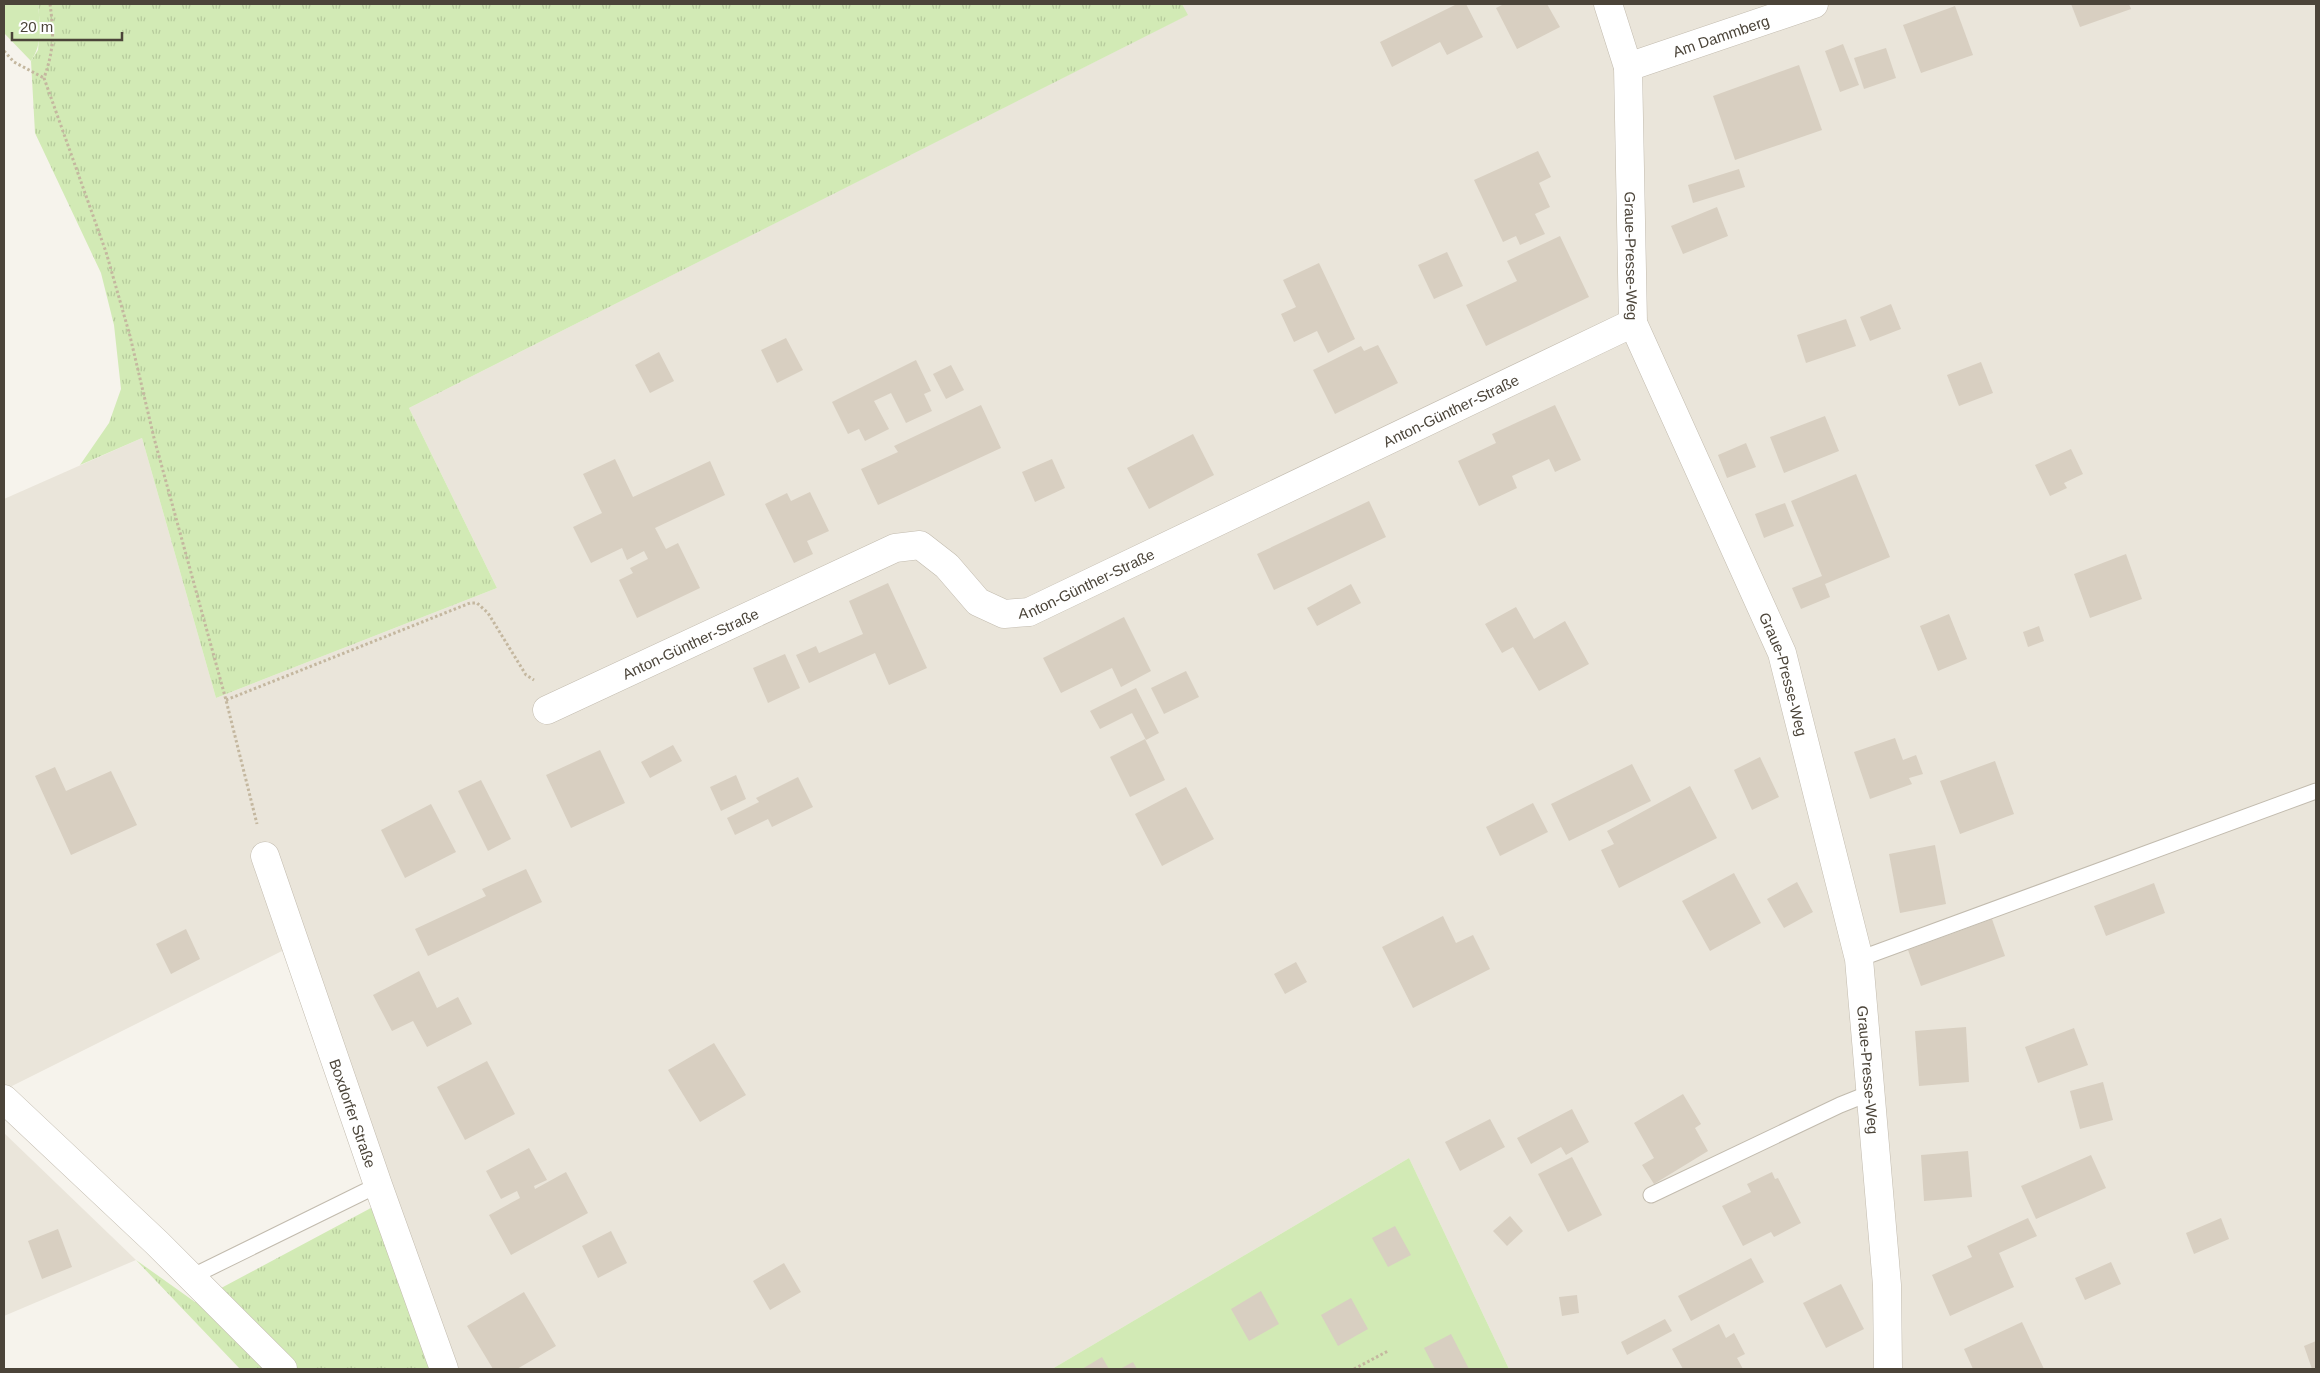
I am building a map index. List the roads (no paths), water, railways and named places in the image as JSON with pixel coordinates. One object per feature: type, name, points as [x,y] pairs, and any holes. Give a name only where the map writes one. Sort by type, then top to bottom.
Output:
[{"type":"street","name":"Graue-Presse-Weg","points":[[1608,4],[1628,67],[1634,323],[1782,653],[1859,959],[1887,1285],[1888,1369]]},
{"type":"street","name":"Am Dammberg","points":[[1628,67],[1814,4]]},
{"type":"street","name":"Anton-Günther-Straße","points":[[557,705],[895,548],[920,545],[948,566],[978,602],[1004,614],[1029,612],[1634,323]]},
{"type":"street","name":"Boxdorfer Straße","points":[[265,856],[378,1185],[444,1369]]},
{"type":"street","points":[[4,1099],[191,1277],[283,1369]]},
{"type":"lane","points":[[1859,959],[2316,791]]},
{"type":"lane","points":[[1651,1195],[1840,1105],[1870,1093]]},
{"type":"lane","points":[[191,1277],[378,1185]]}]
